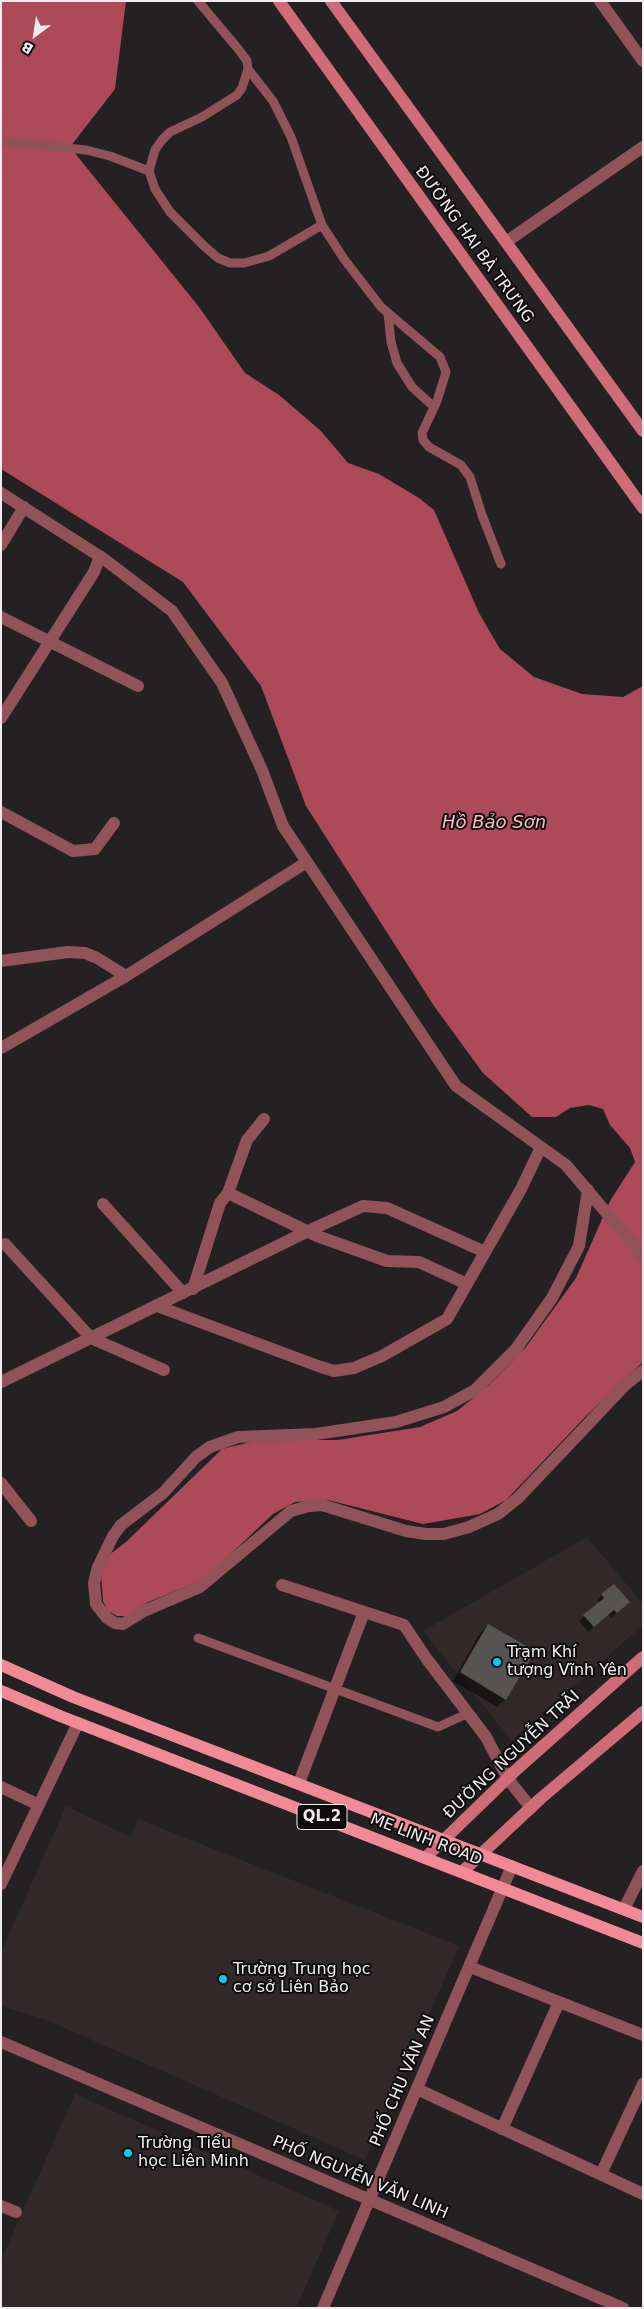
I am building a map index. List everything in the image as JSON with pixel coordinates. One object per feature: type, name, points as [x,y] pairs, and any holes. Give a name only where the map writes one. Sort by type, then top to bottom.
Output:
[{"type":"main road","name":"ĐƯỜNG HAI BÀ TRƯNG","points":[[279,1],[643,508]]},
{"type":"main road","name":"ĐƯỜNG HAI BÀ TRƯNG","points":[[331,1],[643,431]]},
{"type":"main road","name":"ĐƯỜNG NGUYỄN TRÃI","points":[[425,1858],[508,1779],[643,1657]]},
{"type":"main road","name":"ME LINH ROAD","points":[[1,1665],[73,1697],[643,1917]]},
{"type":"main road","name":"ME LINH ROAD","points":[[1,1691],[78,1723],[643,1943]]},
{"type":"main road","points":[[462,1872],[531,1808],[643,1712]]},
{"type":"street","points":[[600,1],[643,61]]},
{"type":"street","points":[[506,242],[643,147]]},
{"type":"street","points":[[1,493],[100,556],[172,611],[222,684],[262,770],[283,826],[456,1086],[566,1165],[643,1256]]},
{"type":"street","points":[[1,545],[24,507]]},
{"type":"street","points":[[1,718],[94,572],[100,556]]},
{"type":"street","points":[[1,617],[138,686]]},
{"type":"street","points":[[1,812],[73,851],[96,848],[114,823]]},
{"type":"street","points":[[1,1048],[126,976],[307,862]]},
{"type":"street","points":[[1,961],[68,952],[85,953],[97,958],[126,976]]},
{"type":"street","points":[[188,1291],[220,1203],[228,1193],[247,1140],[264,1119]]},
{"type":"street","points":[[156,1306],[318,1366],[339,1371],[354,1368],[382,1356],[446,1319],[521,1189],[541,1147]]},
{"type":"street","points":[[228,1193],[306,1232],[388,1261],[419,1262],[467,1284]]},
{"type":"street","points":[[591,1195],[578,1246],[552,1298],[516,1349],[475,1390],[444,1407],[396,1422],[316,1434],[238,1437],[210,1447],[163,1493],[121,1525],[113,1536],[96,1575],[94,1594],[96,1604],[107,1618],[115,1623],[123,1624],[144,1611],[200,1586],[215,1576],[291,1511],[309,1506],[322,1505],[406,1531],[426,1534],[444,1534],[469,1527],[498,1514],[518,1498],[625,1385],[643,1371]]},
{"type":"street","points":[[103,1204],[188,1291]]},
{"type":"street","points":[[1,1382],[306,1232],[363,1206],[387,1208],[485,1252]]},
{"type":"street","points":[[5,1244],[91,1338],[164,1370]]},
{"type":"street","points":[[1,1483],[31,1521]]},
{"type":"street","points":[[282,1585],[404,1624],[426,1658],[486,1736],[508,1779],[531,1808]]},
{"type":"street","points":[[299,1783],[364,1612]]},
{"type":"street","points":[[1,1884],[78,1723]]},
{"type":"street","points":[[1,1787],[39,1805]]},
{"type":"street","name":"PHỐ CHU VĂN AN","points":[[323,2308],[512,1866]]},
{"type":"street","points":[[624,1909],[643,1871]]},
{"type":"street","points":[[470,1968],[643,2034]]},
{"type":"street","points":[[502,2129],[559,2002]]},
{"type":"street","name":"PHỐ NGUYỄN VĂN LINH","points":[[1,2042],[623,2308]]},
{"type":"street","points":[[601,2174],[643,2084]]},
{"type":"street","points":[[417,2089],[643,2194]]},
{"type":"street","points":[[1,2206],[16,2212]]},
{"type":"lane","points":[[198,1],[239,50],[247,61],[248,69],[242,88],[237,94],[202,116],[170,132],[162,140],[155,150],[149,171],[155,189],[170,212],[204,246],[218,258],[230,263],[244,263],[269,256],[322,225]]},
{"type":"lane","points":[[248,69],[273,101],[287,130],[322,225],[370,294],[388,313],[433,349],[444,364],[446,372],[422,434],[423,440],[430,447],[461,466],[470,476],[482,515],[501,564]]},
{"type":"lane","points":[[1,141],[73,148],[110,156],[149,171]]},
{"type":"lane","points":[[388,313],[391,342],[396,363],[412,387],[434,407]]},
{"type":"lane","points":[[198,1638],[438,1727],[469,1714]]},
{"type":"shaded area","points":[[587,1537],[643,1604],[643,1625],[512,1741],[423,1631]]},
{"type":"shaded area","name":"Trường Trung học cơ sở Liên Bảo","points":[[66,1806],[130,1837],[138,1819],[459,1946],[365,2160],[44,2019],[1,2006],[1,1952]]},
{"type":"shaded area","name":"Trường Tiểu học Liên Minh","points":[[75,2094],[339,2211],[296,2308],[1,2308],[1,2260]]},
{"type":"water","name":"Hồ Bảo Sơn","points":[[1,1],[126,1],[115,89],[70,147],[199,307],[245,373],[279,395],[321,431],[348,463],[379,474],[419,498],[434,510],[479,613],[500,649],[534,677],[582,694],[623,697],[643,686],[643,1362],[587,1415],[506,1500],[480,1514],[423,1524],[328,1500],[295,1502],[273,1514],[198,1582],[148,1602],[126,1616],[117,1616],[108,1611],[103,1601],[101,1573],[109,1555],[126,1542],[222,1449],[259,1440],[338,1440],[420,1427],[457,1411],[489,1385],[526,1347],[576,1278],[610,1201],[635,1162],[630,1148],[610,1125],[603,1109],[589,1105],[570,1108],[556,1117],[532,1117],[483,1073],[434,1006],[306,806],[261,686],[183,582],[1,469]]},
{"type":"building","points":[[614,1584],[630,1602],[617,1613],[614,1610],[594,1627],[583,1615],[604,1598],[601,1594]]},
{"type":"building","name":"Trạm Khí tượng Vĩnh Yên","points":[[488,1624],[535,1651],[506,1700],[460,1672]]},
{"type":"place","name":"Trạm Khí tượng Vĩnh Yên","points":[[497,1662]]},
{"type":"place","name":"Trường Trung học cơ sở Liên Bảo","points":[[223,1979]]},
{"type":"place","name":"Trường Tiểu học Liên Minh","points":[[128,2153]]}]
